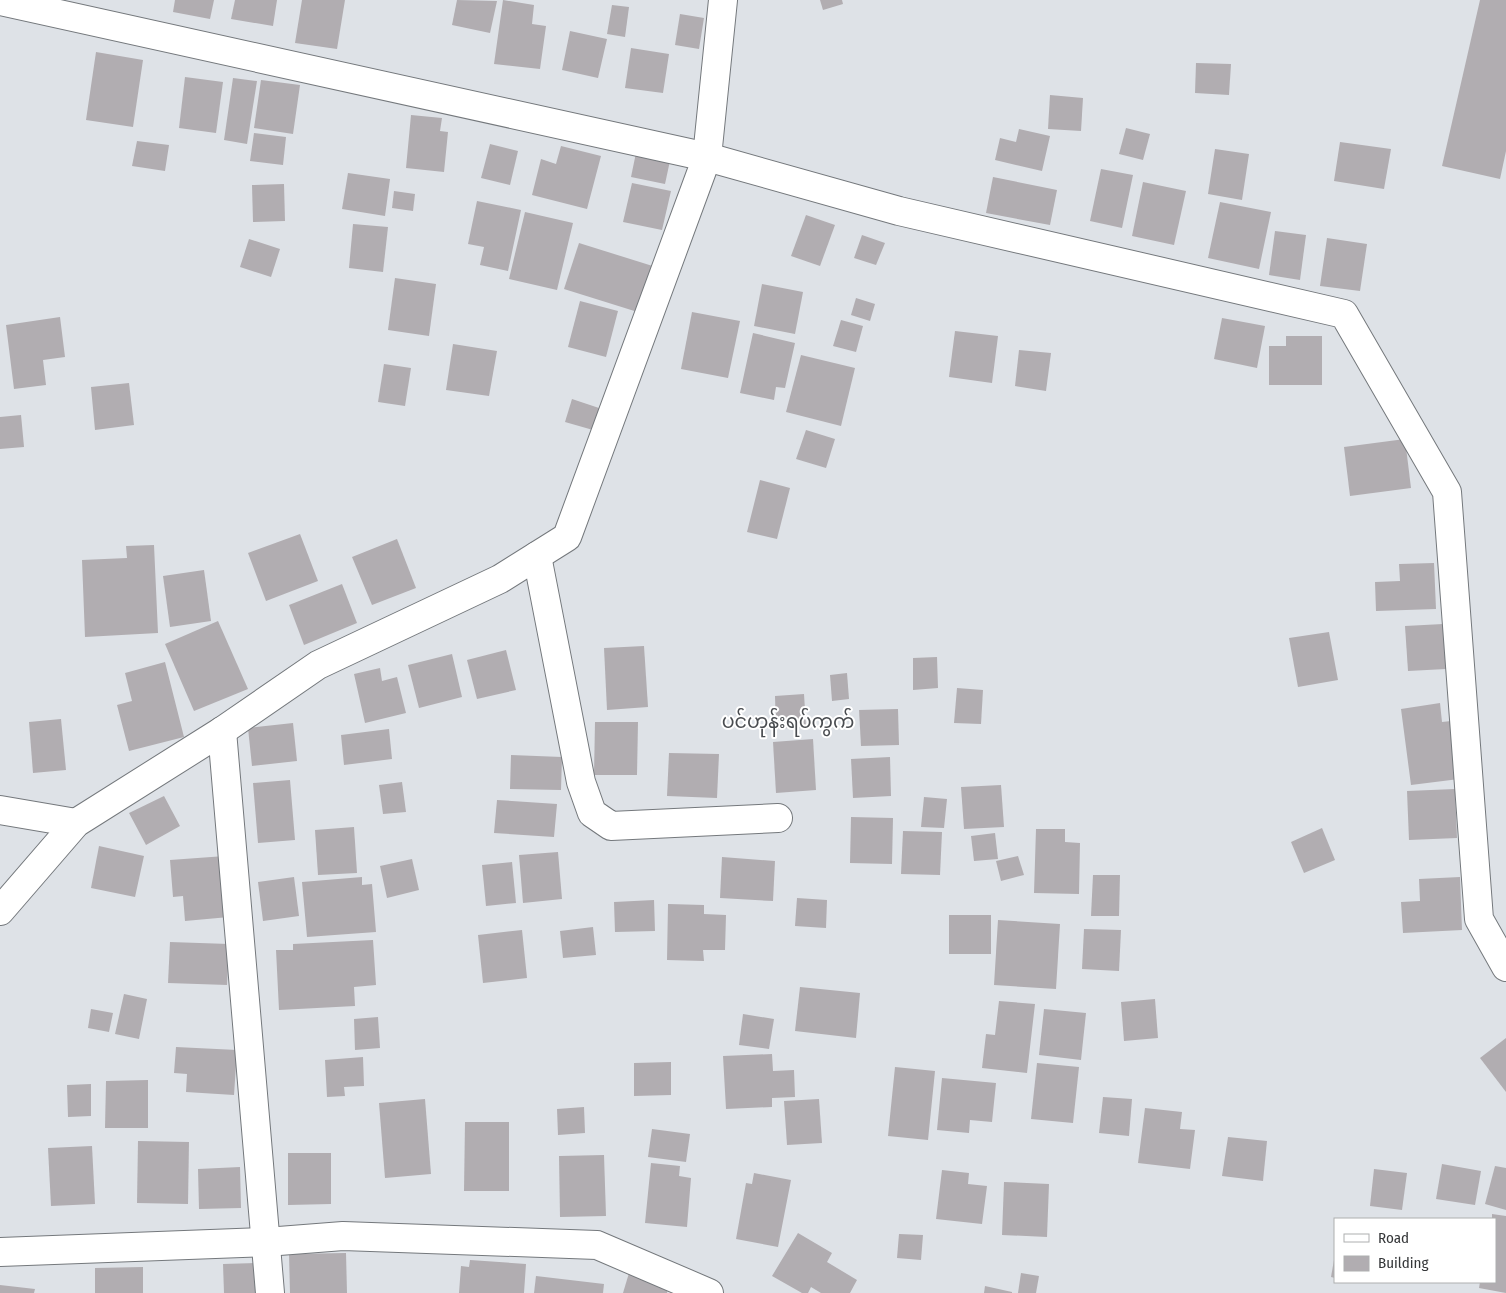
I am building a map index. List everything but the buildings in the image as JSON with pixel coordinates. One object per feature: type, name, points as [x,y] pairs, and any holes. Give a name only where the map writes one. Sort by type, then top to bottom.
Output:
[{"type":"street","points":[[0,911],[76,822],[222,731],[318,665],[500,579],[568,536],[707,157],[723,0]]},
{"type":"street","points":[[0,1],[707,157],[899,211],[1344,314],[1446,492],[1479,919],[1506,967]]},
{"type":"street","points":[[537,556],[581,782],[592,813],[611,826],[778,818]]},
{"type":"street","points":[[222,731],[270,1293]]},
{"type":"street","points":[[0,810],[76,822]]},
{"type":"street","points":[[0,1252],[266,1242],[343,1236],[597,1245],[709,1293]]},
{"type":"district","name":"ပင်ဟုန်းရပ်ကွက်","points":[[788,721]]}]
